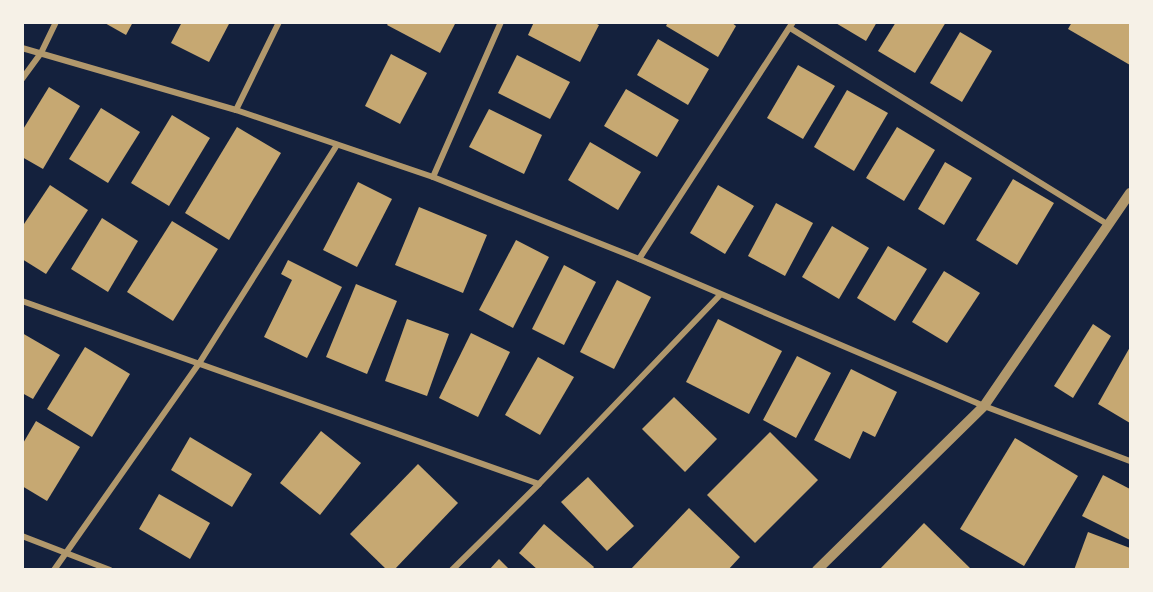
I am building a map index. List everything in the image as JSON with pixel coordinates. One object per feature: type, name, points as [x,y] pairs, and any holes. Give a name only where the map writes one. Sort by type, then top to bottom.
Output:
[{"type":"street","points":[[22,79],[41,53],[56,22]]},
{"type":"street","points":[[236,110],[279,22]]},
{"type":"street","points":[[433,177],[501,22]]},
{"type":"street","points":[[639,259],[791,25],[1107,224]]},
{"type":"street","points":[[22,48],[236,110],[433,177],[639,259],[984,406],[1131,460]]},
{"type":"street","points":[[54,570],[200,362],[337,145]]},
{"type":"street","points":[[817,570],[984,406],[1107,224],[1131,193]]},
{"type":"street","points":[[452,570],[539,484],[720,295]]},
{"type":"street","points":[[22,301],[200,362],[539,484]]},
{"type":"street","points":[[22,536],[67,551],[111,570]]},
{"type":"building","points":[[103,22],[133,22],[126,35]]},
{"type":"building","points":[[182,22],[230,22],[209,62],[171,43]]},
{"type":"building","points":[[389,22],[456,22],[440,53],[387,25]]},
{"type":"building","points":[[534,22],[593,22],[599,25],[580,62],[528,35]]},
{"type":"building","points":[[668,22],[731,22],[736,26],[718,57],[666,26]]},
{"type":"building","points":[[834,22],[877,22],[866,41]]},
{"type":"building","points":[[896,22],[946,22],[915,73],[878,51]]},
{"type":"building","points":[[1072,22],[1130,22],[1130,65],[1068,29]]},
{"type":"building","points":[[960,32],[992,51],[962,102],[930,83]]},
{"type":"building","points":[[658,39],[709,69],[688,105],[637,75]]},
{"type":"building","points":[[391,54],[427,73],[400,124],[365,106]]},
{"type":"building","points":[[517,55],[570,82],[550,119],[498,93]]},
{"type":"building","points":[[798,65],[835,86],[803,139],[767,118]]},
{"type":"building","points":[[49,87],[80,106],[43,169],[22,157],[22,131]]},
{"type":"building","points":[[626,89],[679,120],[657,157],[604,126]]},
{"type":"building","points":[[847,90],[888,113],[854,171],[814,147]]},
{"type":"building","points":[[101,108],[140,132],[108,183],[69,159]]},
{"type":"building","points":[[489,109],[542,135],[524,174],[469,147]]},
{"type":"building","points":[[172,115],[210,138],[169,206],[131,183]]},
{"type":"building","points":[[237,127],[281,153],[229,240],[185,213]]},
{"type":"building","points":[[897,127],[935,150],[904,201],[866,178]]},
{"type":"building","points":[[590,142],[641,172],[618,210],[568,180]]},
{"type":"building","points":[[945,162],[972,178],[944,225],[918,209]]},
{"type":"building","points":[[1013,179],[1054,203],[1017,265],[976,240]]},
{"type":"building","points":[[358,182],[392,199],[357,267],[323,250]]},
{"type":"building","points":[[50,185],[88,210],[46,274],[22,259],[22,227]]},
{"type":"building","points":[[718,185],[754,206],[725,254],[690,233]]},
{"type":"building","points":[[776,203],[813,223],[785,276],[748,256]]},
{"type":"building","points":[[419,207],[487,235],[463,293],[395,265]]},
{"type":"building","points":[[102,218],[138,241],[108,292],[71,269]]},
{"type":"building","points":[[172,221],[218,249],[173,321],[127,292]]},
{"type":"building","points":[[832,226],[869,248],[839,299],[802,277]]},
{"type":"building","points":[[516,240],[549,257],[513,328],[479,310]]},
{"type":"building","points":[[888,246],[927,269],[895,321],[857,298]]},
{"type":"building","points":[[288,260],[342,287],[307,358],[264,337],[292,280],[281,274]]},
{"type":"building","points":[[564,265],[596,282],[564,345],[532,329]]},
{"type":"building","points":[[944,271],[980,293],[947,343],[912,322]]},
{"type":"building","points":[[617,280],[651,297],[614,369],[580,352]]},
{"type":"building","points":[[356,284],[397,301],[367,374],[326,357]]},
{"type":"building","points":[[407,319],[449,334],[427,396],[385,381]]},
{"type":"building","points":[[718,319],[782,351],[749,414],[686,382]]},
{"type":"building","points":[[1093,324],[1111,336],[1073,398],[1054,386]]},
{"type":"building","points":[[22,333],[60,355],[33,399],[22,393]]},
{"type":"building","points":[[471,333],[510,352],[478,417],[439,398]]},
{"type":"building","points":[[85,347],[130,374],[92,437],[47,409]]},
{"type":"building","points":[[1130,347],[1130,423],[1098,404]]},
{"type":"building","points":[[797,356],[831,373],[796,438],[763,420]]},
{"type":"building","points":[[538,357],[574,377],[540,435],[505,415]]},
{"type":"building","points":[[851,369],[897,392],[875,437],[863,431],[850,459],[814,440]]},
{"type":"building","points":[[674,397],[717,439],[685,472],[642,429]]},
{"type":"building","points":[[36,421],[80,447],[47,501],[22,486],[22,445]]},
{"type":"building","points":[[321,431],[361,463],[320,515],[280,483]]},
{"type":"building","points":[[770,432],[818,480],[755,543],[707,495]]},
{"type":"building","points":[[190,437],[252,474],[232,507],[171,470]]},
{"type":"building","points":[[1015,438],[1078,476],[1024,566],[960,529]]},
{"type":"building","points":[[418,464],[458,503],[394,570],[387,570],[350,534]]},
{"type":"building","points":[[1103,475],[1130,489],[1130,540],[1082,516]]},
{"type":"building","points":[[588,477],[634,526],[607,551],[561,502]]},
{"type":"building","points":[[159,494],[210,523],[190,559],[139,529]]},
{"type":"building","points":[[689,508],[740,557],[728,570],[630,570]]},
{"type":"building","points":[[924,523],[972,570],[879,570]]},
{"type":"building","points":[[544,524],[594,567],[592,570],[538,570],[519,553]]},
{"type":"building","points":[[1088,532],[1130,548],[1130,570],[1074,570]]},
{"type":"building","points":[[499,559],[510,570],[489,570]]}]
